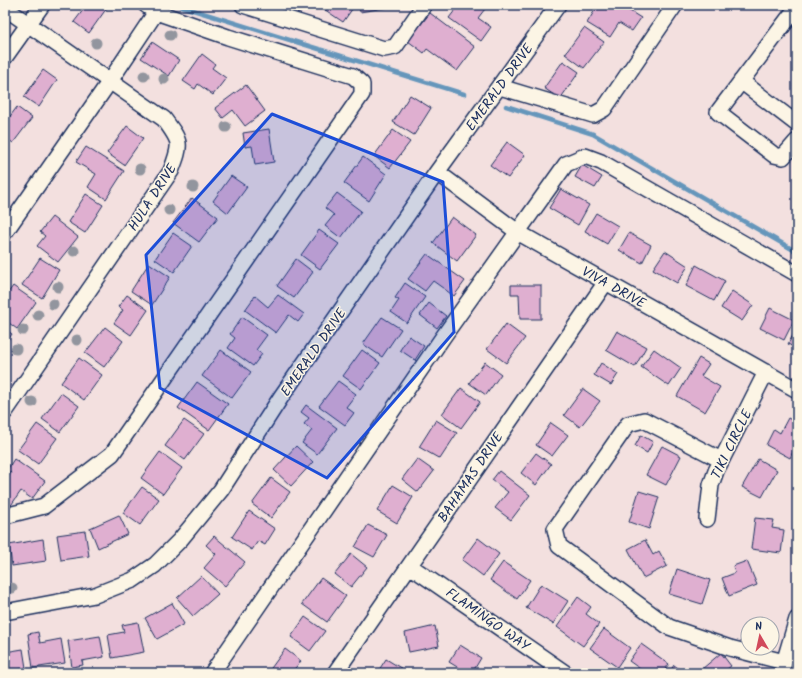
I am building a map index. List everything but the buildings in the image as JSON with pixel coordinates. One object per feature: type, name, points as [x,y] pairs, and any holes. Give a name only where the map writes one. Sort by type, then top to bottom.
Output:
[{"type":"street","points":[[5,57],[42,5]]},
{"type":"street","points":[[242,5],[384,49],[395,47],[424,5]]},
{"type":"street","name":"EMERALD DRIVE","points":[[5,612],[95,595],[134,580],[155,565],[180,540],[221,490],[281,397],[437,172],[558,5]]},
{"type":"street","points":[[500,87],[593,115],[604,109],[675,5]]},
{"type":"street","points":[[797,7],[718,112],[774,155],[783,157],[797,141]]},
{"type":"street","name":"HULA DRIVE","points":[[5,8],[164,119],[177,137],[179,150],[171,171],[5,412]]},
{"type":"street","points":[[5,232],[110,81],[151,9],[228,37],[353,76],[362,84],[362,94],[112,454],[44,506],[5,516]]},
{"type":"street","points":[[741,81],[797,124]]},
{"type":"street","points":[[212,673],[254,614],[438,344],[519,233],[566,164],[585,156],[601,162],[797,274]]},
{"type":"street","name":"VIVA DRIVE","points":[[437,172],[519,233],[797,390]]},
{"type":"street","name":"BAHAMAS DRIVE","points":[[335,673],[606,282]]},
{"type":"street","name":"TIKI CIRCLE","points":[[707,519],[711,485],[721,460],[766,372]]},
{"type":"street","points":[[721,460],[644,420],[628,424],[554,529],[559,546],[670,628],[782,667],[797,619]]},
{"type":"street","name":"FLAMINGO WAY","points":[[410,566],[565,673]]},
{"type":"highlighted area","points":[[272,114],[443,182],[454,332],[327,478],[160,388],[146,255]]},
{"type":"waterway","points":[[177,5],[464,94]]},
{"type":"waterway","points":[[506,106],[593,134],[797,252]]}]
